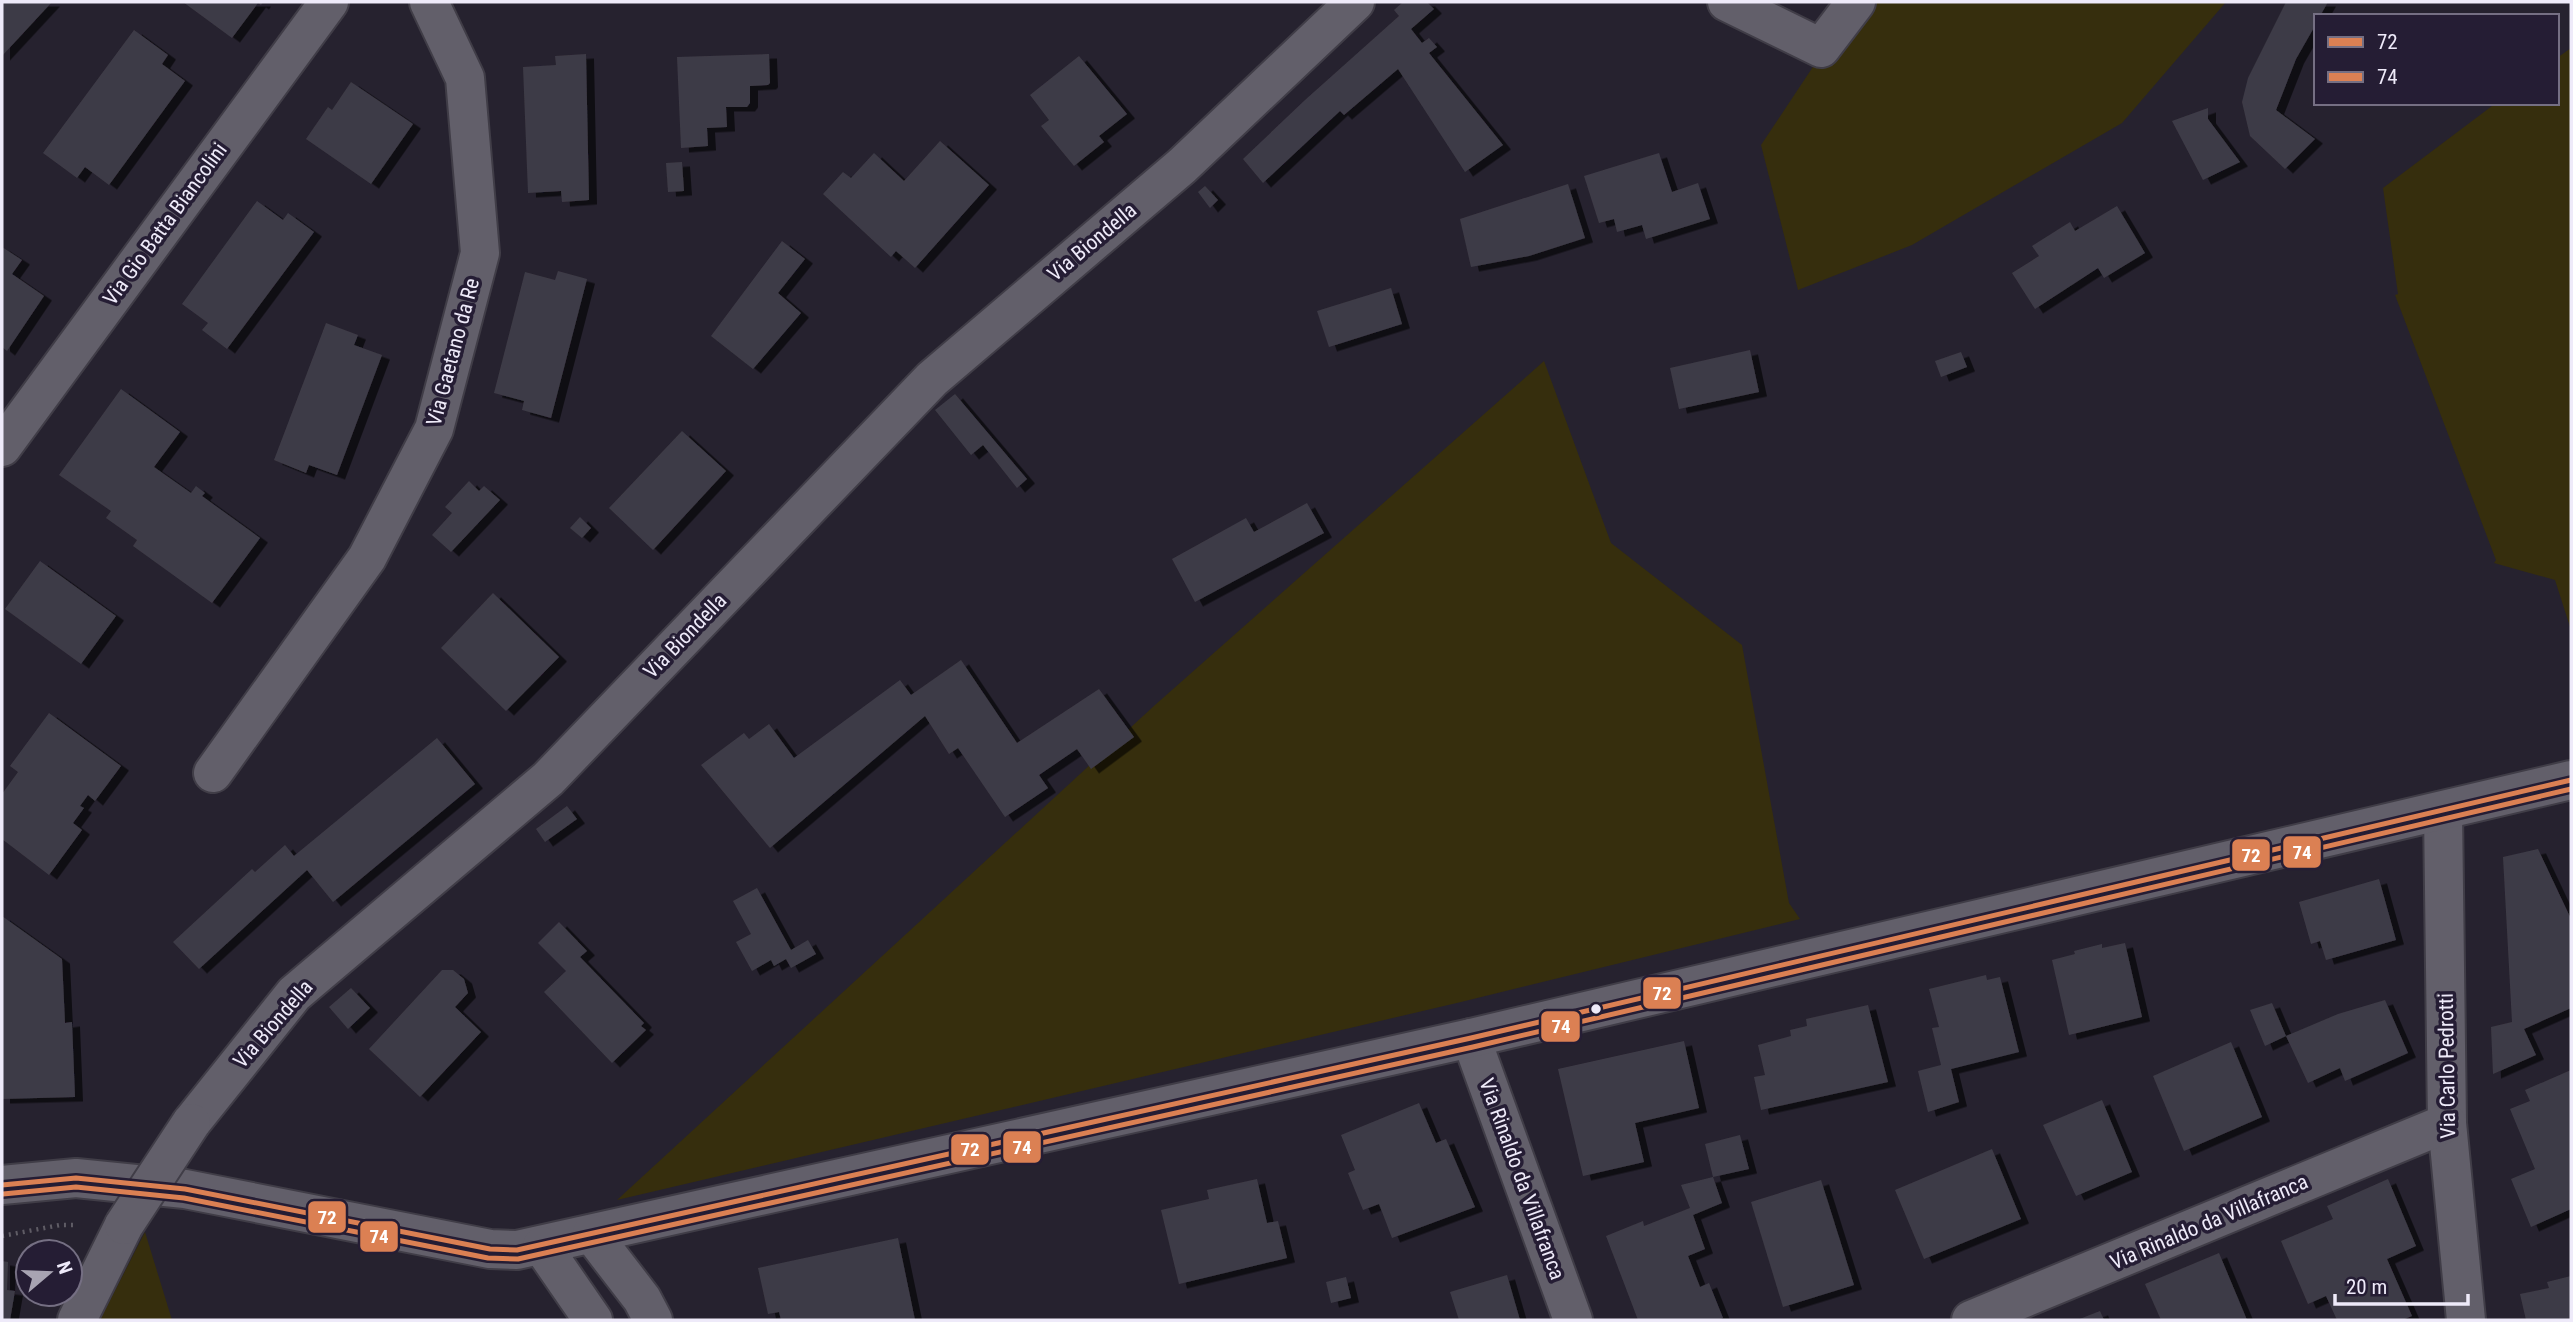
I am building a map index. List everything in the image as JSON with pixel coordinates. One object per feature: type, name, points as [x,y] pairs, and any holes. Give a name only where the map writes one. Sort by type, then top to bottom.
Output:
[{"type":"street","name":"Via Gio Batta Biancolini","points":[[2,447],[329,2]]},
{"type":"street","name":"Via Gaetano da Re","points":[[213,773],[368,558],[434,429],[480,253],[466,78],[429,2]]},
{"type":"street","name":"Via Biondella","points":[[76,1320],[124,1225],[191,1123],[294,994],[548,779],[932,379],[1182,166],[1355,2]]},
{"type":"street","points":[[1727,2],[1821,48],[1856,2]]},
{"type":"street","points":[[2,1185],[76,1178],[172,1188],[490,1249],[517,1251],[878,1168],[1471,1038],[2571,781]]},
{"type":"street","name":"Via Carlo Pedrotti","points":[[2443,811],[2447,1124],[2466,1320]]},
{"type":"street","name":"Via Rinaldo da Villafranca","points":[[1471,1038],[1573,1320]]},
{"type":"street","name":"Via Rinaldo da Villafranca","points":[[1972,1320],[2447,1124]]},
{"type":"street","points":[[592,1234],[642,1299],[653,1320]]},
{"type":"street","points":[[542,1246],[593,1320]]},
{"type":"path","points":[[2,1236],[60,1225],[124,1225]]},
{"type":"shaded area","points":[[1856,2],[2226,2],[2122,123],[1912,245],[1798,290],[1761,145]]},
{"type":"shaded area","points":[[2571,48],[2571,630],[2555,580],[2494,563],[2496,560],[2395,295],[2398,294],[2383,188],[2493,105],[2559,105],[2559,57]]},
{"type":"shaded area","points":[[1544,361],[1611,543],[1742,645],[1789,903],[1800,919],[1461,1002],[617,1200],[1155,705]]},
{"type":"shaded area","points":[[145,1232],[172,1320],[100,1320]]},
{"type":"building","points":[[2,2],[52,2],[2,56]]},
{"type":"building","points":[[183,2],[263,2],[261,5],[258,3],[232,38]]},
{"type":"building","points":[[1403,2],[1427,2],[1434,9],[1411,29],[1422,43],[1429,38],[1437,47],[1429,53],[1503,145],[1465,172],[1398,69],[1344,115],[1340,111],[1263,183],[1243,159],[1399,16],[1394,10]]},
{"type":"building","points":[[2286,2],[2328,2],[2321,14],[2314,14],[2314,28],[2296,59],[2276,110],[2315,139],[2285,169],[2250,136],[2242,102],[2248,78]]},
{"type":"building","points":[[134,30],[168,55],[162,64],[185,81],[109,185],[85,167],[77,178],[43,153]]},
{"type":"building","points":[[586,54],[589,200],[562,202],[561,191],[528,193],[523,67],[556,65],[555,56]]},
{"type":"building","points":[[769,54],[770,83],[750,86],[750,103],[747,107],[726,107],[727,127],[707,128],[708,146],[681,148],[677,57]]},
{"type":"building","points":[[1079,56],[1127,114],[1099,136],[1104,142],[1074,166],[1041,126],[1049,120],[1030,95]]},
{"type":"building","points":[[351,82],[413,124],[371,184],[306,139],[328,107],[332,110]]},
{"type":"building","points":[[2208,108],[2208,119],[2240,162],[2203,180],[2172,121]]},
{"type":"building","points":[[940,141],[989,185],[915,268],[896,251],[891,257],[823,194],[843,172],[851,178],[874,153],[904,181]]},
{"type":"building","points":[[1659,153],[1672,192],[1698,183],[1710,219],[1646,239],[1642,225],[1617,232],[1614,219],[1599,223],[1584,176]]},
{"type":"building","points":[[682,162],[684,191],[668,192],[666,163]]},
{"type":"building","points":[[1568,184],[1585,238],[1529,256],[1471,267],[1460,219]]},
{"type":"building","points":[[1205,186],[1218,200],[1210,208],[1198,192]]},
{"type":"building","points":[[257,201],[283,220],[288,213],[314,232],[227,349],[202,330],[208,323],[182,304]]},
{"type":"building","points":[[2117,206],[2145,253],[2104,278],[2098,268],[2035,309],[2012,273],[2039,256],[2032,246],[2070,222],[2075,231]]},
{"type":"building","points":[[782,241],[805,259],[778,293],[801,313],[753,369],[711,336]]},
{"type":"building","points":[[2,247],[22,260],[12,274],[44,296],[7,351],[2,347]]},
{"type":"building","points":[[558,271],[587,279],[551,418],[522,410],[524,401],[494,393],[525,272],[555,280]]},
{"type":"building","points":[[1391,288],[1402,324],[1329,347],[1317,311]]},
{"type":"building","points":[[326,323],[358,335],[354,345],[382,355],[337,475],[309,465],[306,473],[274,460]]},
{"type":"building","points":[[1750,350],[1759,392],[1679,409],[1670,368]]},
{"type":"building","points":[[1961,352],[1967,367],[1941,377],[1935,361]]},
{"type":"building","points":[[121,389],[180,432],[154,467],[191,493],[196,486],[205,493],[202,496],[260,538],[212,603],[133,546],[137,540],[106,518],[111,511],[59,475]]},
{"type":"building","points":[[955,394],[1027,479],[1017,488],[983,445],[971,455],[935,410]]},
{"type":"building","points":[[682,431],[726,471],[653,550],[609,508]]},
{"type":"building","points":[[469,481],[479,491],[484,486],[500,500],[451,552],[432,535],[452,513],[445,507]]},
{"type":"building","points":[[1307,503],[1324,533],[1195,602],[1172,559],[1246,518],[1254,532]]},
{"type":"building","points":[[580,517],[591,528],[582,538],[570,528]]},
{"type":"building","points":[[40,561],[116,616],[81,664],[5,609]]},
{"type":"building","points":[[493,593],[559,657],[506,711],[441,648]]},
{"type":"building","points":[[961,660],[1017,743],[1099,689],[1134,737],[1091,769],[1077,749],[1039,775],[1048,788],[1005,817],[958,748],[949,754],[925,716],[770,848],[701,765],[744,733],[749,739],[769,724],[794,758],[900,680],[911,695]]},
{"type":"building","points":[[49,713],[121,766],[95,801],[88,795],[80,806],[84,808],[73,823],[82,830],[49,875],[2,839],[2,794],[18,772],[10,766]]},
{"type":"building","points":[[437,738],[475,784],[333,902],[307,870],[199,969],[173,942],[252,869],[255,872],[285,845],[294,856]]},
{"type":"building","points":[[567,806],[577,819],[545,842],[536,829]]},
{"type":"building","points":[[2538,849],[2571,919],[2571,1008],[2524,1029],[2536,1055],[2493,1074],[2491,1027],[2512,1022],[2503,857]]},
{"type":"building","points":[[2379,879],[2396,940],[2326,960],[2320,941],[2311,944],[2299,902]]},
{"type":"building","points":[[757,888],[791,950],[808,940],[816,954],[791,968],[786,959],[774,966],[771,960],[752,971],[736,942],[751,934],[733,901]]},
{"type":"building","points":[[2,916],[62,959],[65,1023],[72,1022],[75,1097],[2,1099]]},
{"type":"building","points":[[559,922],[587,951],[580,957],[644,1023],[641,1026],[646,1030],[612,1063],[544,992],[566,971],[538,943]]},
{"type":"building","points":[[2125,943],[2142,1017],[2069,1035],[2052,960],[2102,944],[2102,948]]},
{"type":"building","points":[[442,970],[453,970],[464,979],[468,993],[455,1007],[481,1032],[420,1097],[369,1049]]},
{"type":"building","points":[[1986,975],[1987,980],[2000,977],[2019,1052],[1951,1069],[1959,1102],[1928,1112],[1918,1071],[1941,1065],[1932,1028],[1939,1027],[1929,989]]},
{"type":"building","points":[[351,988],[370,1008],[348,1029],[329,1007]]},
{"type":"building","points":[[2385,1000],[2408,1053],[2345,1081],[2340,1068],[2308,1083],[2286,1036],[2338,1014]]},
{"type":"building","points":[[2272,1003],[2286,1036],[2265,1046],[2250,1010]]},
{"type":"building","points":[[1868,1005],[1888,1082],[1761,1110],[1754,1077],[1765,1075],[1758,1045],[1791,1036],[1790,1030],[1807,1026],[1806,1019]]},
{"type":"building","points":[[1684,1041],[1699,1108],[1635,1123],[1644,1162],[1583,1176],[1558,1069]]},
{"type":"building","points":[[2231,1042],[2262,1117],[2184,1151],[2153,1076]]},
{"type":"building","points":[[2571,1070],[2571,1209],[2531,1227],[2511,1179],[2535,1169],[2510,1109],[2530,1101],[2525,1090]]},
{"type":"building","points":[[2102,1100],[2132,1172],[2076,1196],[2043,1125]]},
{"type":"building","points":[[1419,1103],[1436,1143],[1446,1139],[1475,1207],[1392,1238],[1379,1204],[1363,1210],[1348,1173],[1355,1170],[1341,1135]]},
{"type":"building","points":[[1740,1135],[1749,1169],[1713,1177],[1705,1144]]},
{"type":"building","points":[[1992,1149],[2021,1219],[1924,1259],[1895,1190]]},
{"type":"building","points":[[1713,1177],[1722,1203],[1693,1215],[1705,1249],[1688,1256],[1700,1287],[1709,1283],[1723,1318],[1638,1320],[1606,1236],[1643,1221],[1644,1226],[1690,1208],[1681,1185]]},
{"type":"building","points":[[1257,1179],[1267,1223],[1278,1221],[1287,1258],[1179,1284],[1161,1210],[1209,1199],[1207,1190]]},
{"type":"building","points":[[2388,1179],[2416,1246],[2387,1259],[2412,1316],[2402,1320],[2337,1320],[2326,1296],[2308,1304],[2281,1241],[2333,1219],[2327,1206]]},
{"type":"building","points":[[1821,1180],[1854,1285],[1783,1307],[1751,1202]]},
{"type":"building","points":[[898,1238],[915,1320],[781,1320],[779,1312],[768,1314],[758,1268]]},
{"type":"building","points":[[2219,1253],[2247,1320],[2161,1320],[2145,1284]]},
{"type":"building","points":[[2,1261],[8,1262],[7,1290],[14,1291],[14,1297],[10,1320],[2,1320]]},
{"type":"building","points":[[1507,1275],[1520,1320],[1459,1320],[1450,1292]]},
{"type":"building","points":[[2571,1276],[2571,1320],[2526,1320],[2520,1294],[2549,1288],[2547,1282]]},
{"type":"building","points":[[1346,1277],[1351,1298],[1331,1303],[1326,1282]]},
{"type":"building","points":[[2100,1311],[2104,1320],[2077,1320]]},
{"type":"transit line","name":"72","points":[[2,1185],[76,1178],[185,1189],[490,1249],[517,1250],[1471,1038],[2571,780]]},
{"type":"transit line","name":"74","points":[[3,1194],[76,1187],[184,1198],[488,1258],[518,1259],[1473,1047],[2571,789]]}]
